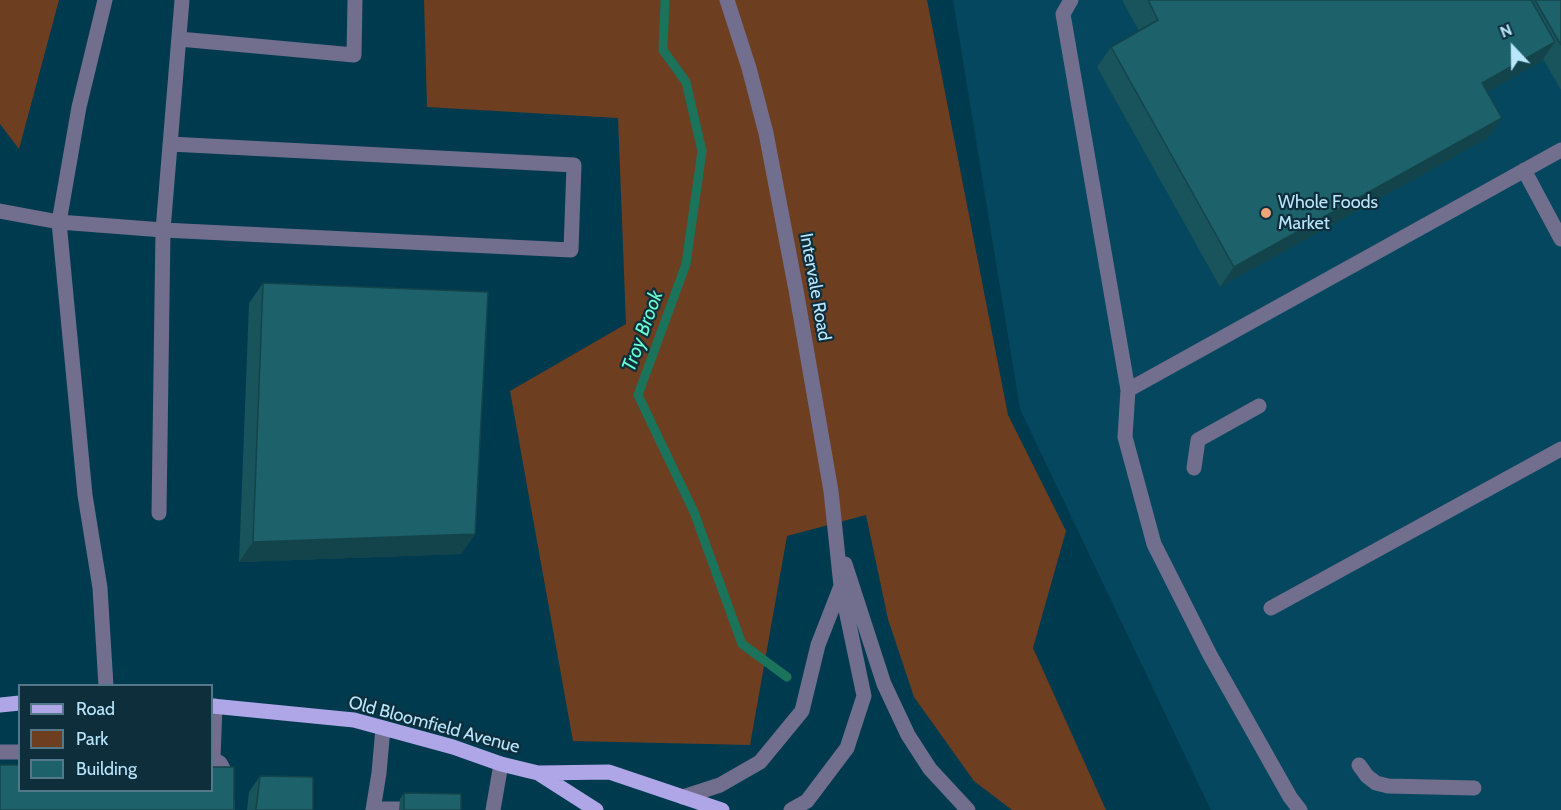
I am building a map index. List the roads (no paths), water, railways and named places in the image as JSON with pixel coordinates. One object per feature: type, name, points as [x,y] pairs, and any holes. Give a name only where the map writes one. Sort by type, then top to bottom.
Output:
[{"type":"main road","points":[[0,705],[18,703]]},
{"type":"main road","name":"Old Bloomfield Avenue","points":[[213,706],[354,720],[538,773],[609,772],[722,810]]},
{"type":"main road","name":"Old Bloomfield Avenue","points":[[538,773],[596,810]]},
{"type":"street","points":[[105,0],[79,107],[59,222],[85,495],[100,588],[106,684]]},
{"type":"street","points":[[159,513],[164,230],[182,0]]},
{"type":"street","points":[[179,39],[354,55],[355,0]]},
{"type":"street","name":"Intervale Road","points":[[726,0],[749,68],[766,133],[822,435],[831,491],[841,586],[864,696],[847,748],[807,801],[791,810]]},
{"type":"street","points":[[1071,0],[1063,14],[1128,390],[1125,437],[1154,544],[1210,656],[1290,797],[1300,810]]},
{"type":"street","points":[[0,211],[59,222],[164,230],[572,250],[574,165],[170,144]]},
{"type":"street","points":[[1128,390],[1561,150]]},
{"type":"street","points":[[1524,170],[1561,239]]},
{"type":"street","points":[[1194,468],[1198,440],[1259,406]]},
{"type":"street","points":[[1271,608],[1561,449]]},
{"type":"street","points":[[836,539],[884,684],[908,735],[930,770],[968,810]]},
{"type":"street","name":"Intervale Road","points":[[683,797],[720,785],[760,762],[802,711],[818,645],[841,586]]},
{"type":"street","points":[[383,728],[373,809],[400,808]]},
{"type":"street","points":[[0,752],[18,752]]},
{"type":"street","points":[[213,759],[220,763],[225,774],[227,810]]},
{"type":"street","points":[[492,810],[501,764]]},
{"type":"street","points":[[1359,765],[1376,783],[1388,786],[1474,788]]},
{"type":"waterway","name":"Troy Brook","points":[[665,0],[663,50],[686,82],[702,151],[686,264],[638,395],[694,512],[742,644],[787,677]]},
{"type":"place","name":"Whole Foods Market","points":[[1266,213]]}]
